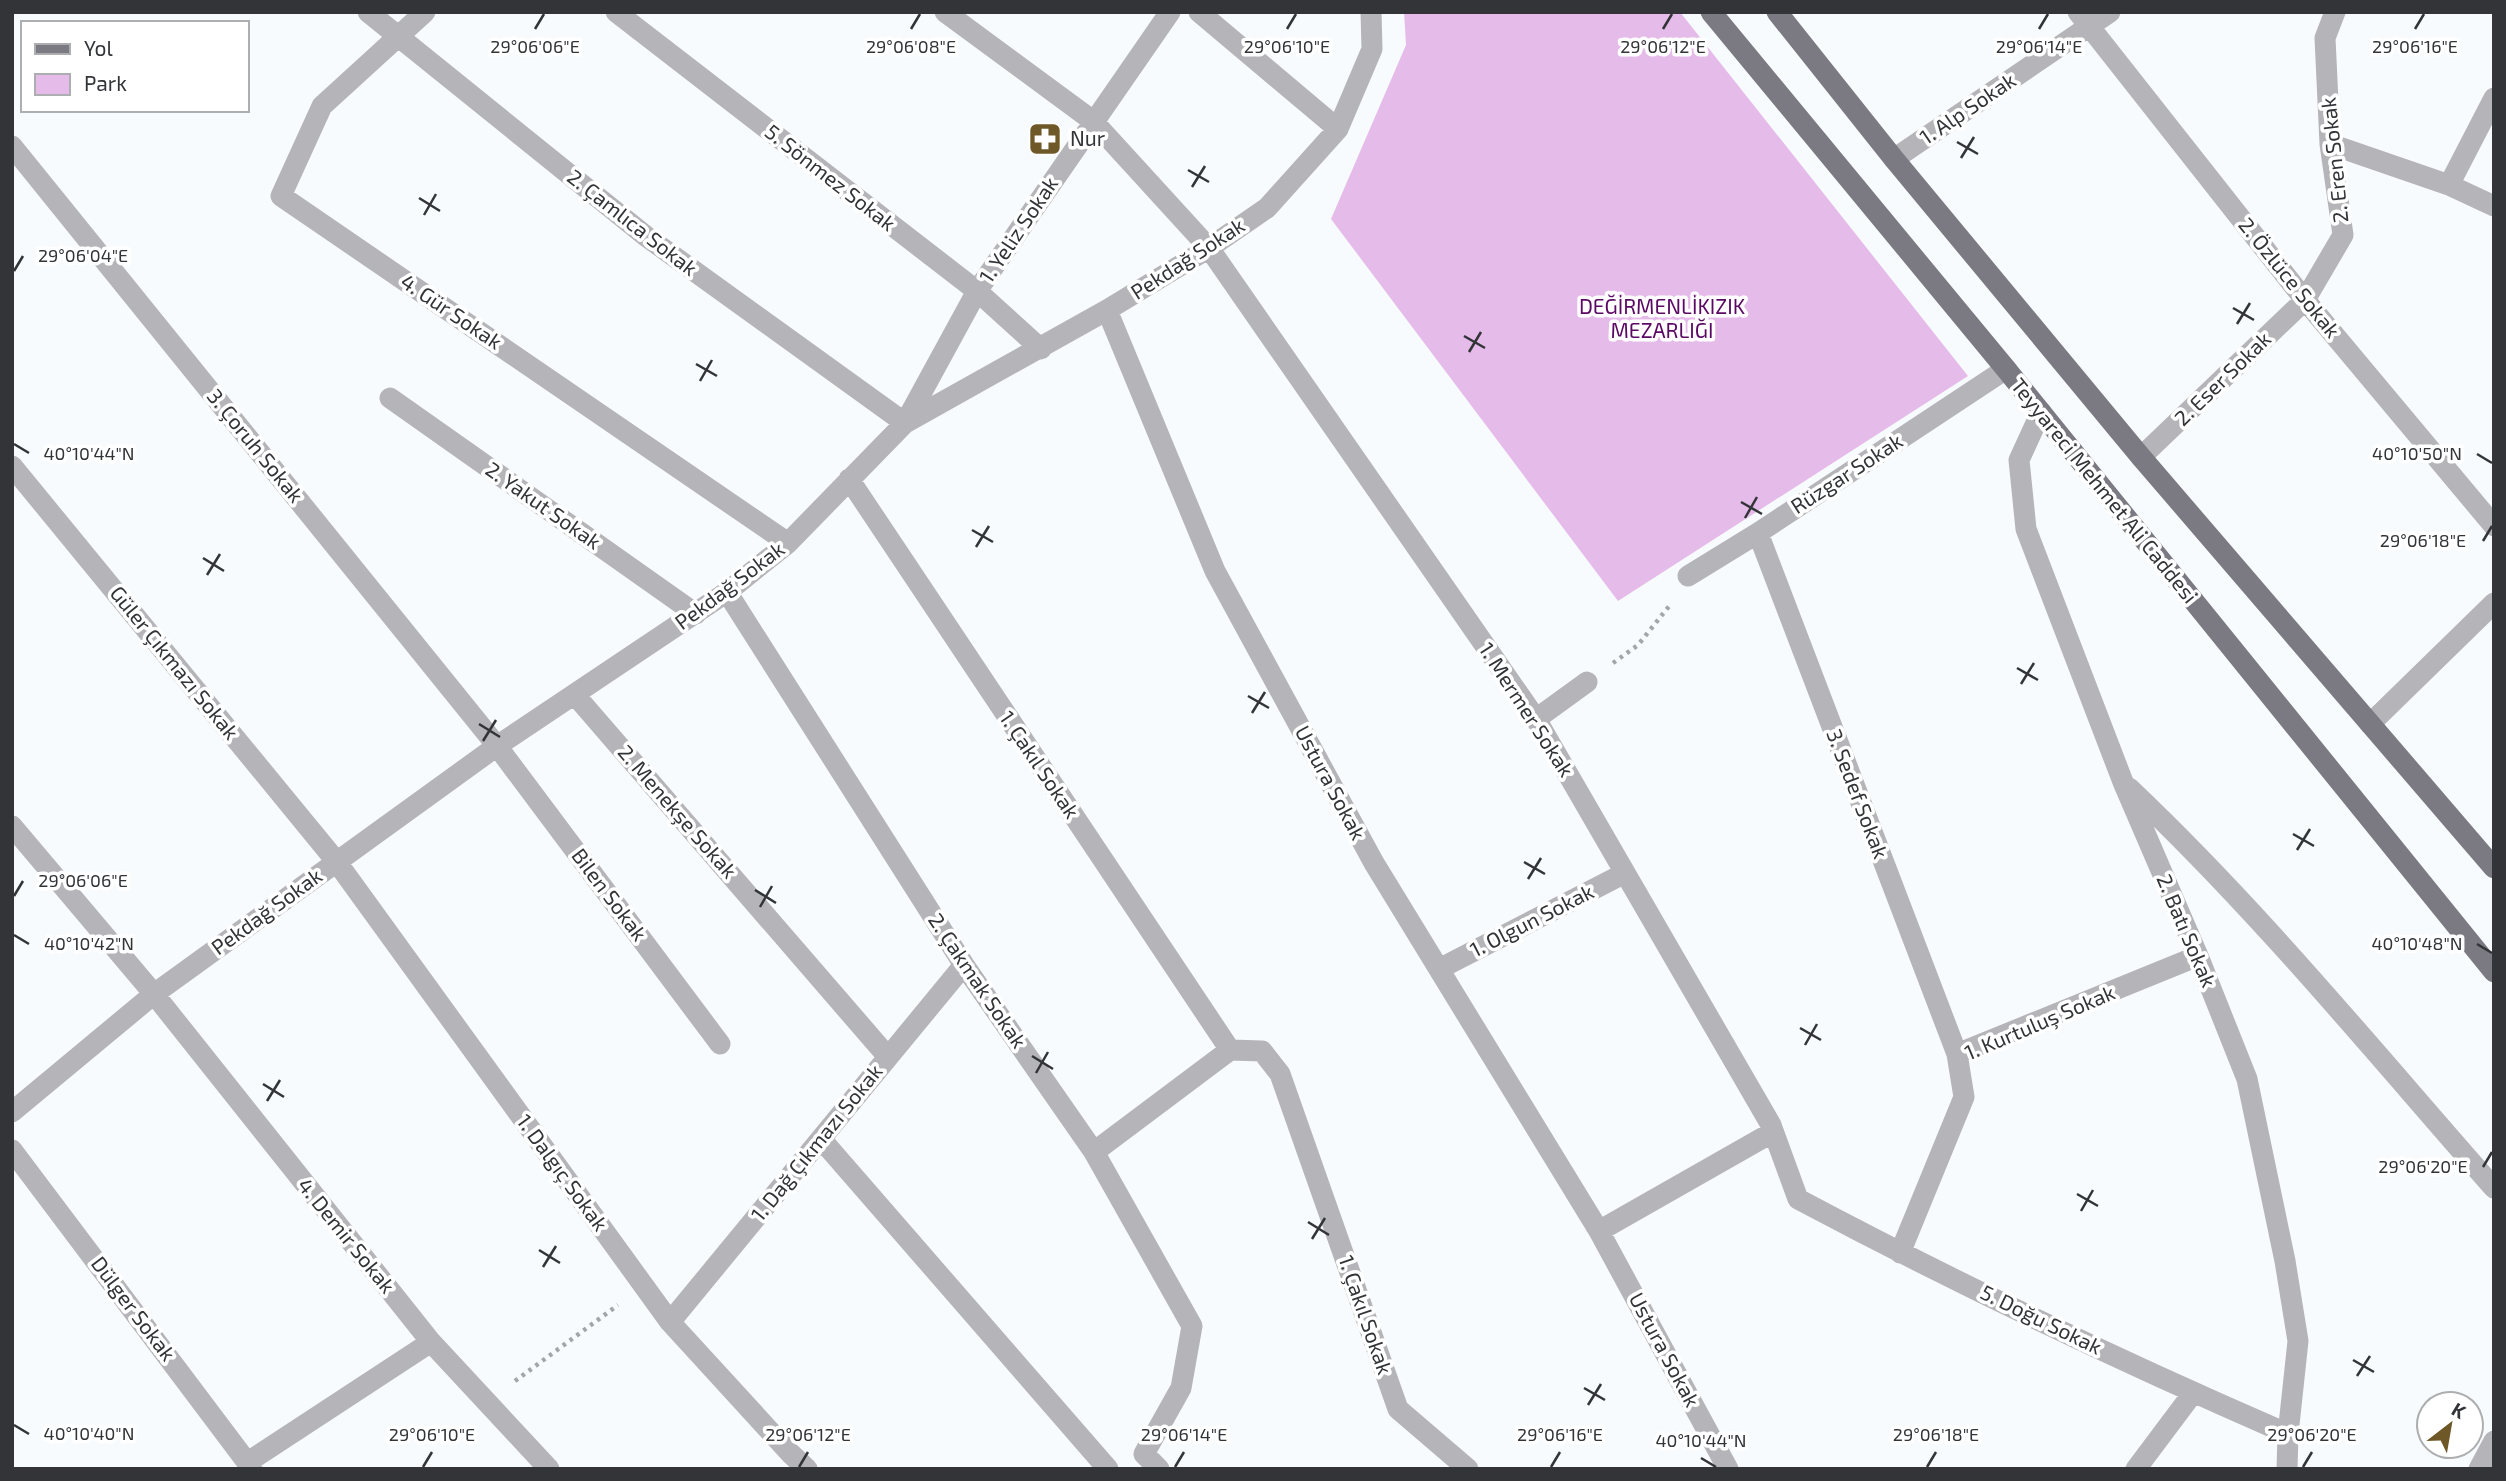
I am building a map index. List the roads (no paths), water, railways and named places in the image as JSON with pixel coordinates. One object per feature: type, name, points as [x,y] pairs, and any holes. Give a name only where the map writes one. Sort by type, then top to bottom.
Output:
[{"type":"main road","name":"Teyyareci Mehmet Ali Caddesi","points":[[1712,12],[2006,369],[2494,972]]},
{"type":"main road","points":[[1777,12],[1894,159],[2141,457],[2494,868]]},
{"type":"street","name":"2. Çamlıca Sokak","points":[[368,12],[647,237],[905,423]]},
{"type":"street","points":[[398,35],[425,12]]},
{"type":"street","name":"5. Sönmez Sokak","points":[[615,12],[977,291],[1041,349]]},
{"type":"street","name":"1. Mermer Sokak","points":[[945,12],[1093,121],[1209,248],[1536,719],[1773,1132],[1798,1199]]},
{"type":"street","name":"1. Yeliz Sokak","points":[[905,423],[977,291],[1170,12]]},
{"type":"street","points":[[1199,12],[1338,129]]},
{"type":"street","name":"Pekdağ Sokak","points":[[12,1112],[154,994],[336,861],[498,746],[727,592],[788,543],[905,423],[1107,310],[1209,248],[1267,208],[1338,129],[1372,49],[1371,12]]},
{"type":"street","name":"1. Alp Sokak","points":[[1894,159],[2084,19],[2110,12]]},
{"type":"street","name":"2. Eren Sokak","points":[[2305,300],[2343,235],[2330,144],[2325,38],[2335,12]]},
{"type":"street","name":"2. Özlüce Sokak","points":[[2084,19],[2305,300],[2494,526]]},
{"type":"street","name":"4. Gür Sokak","points":[[398,35],[322,106],[281,196],[788,543]]},
{"type":"street","points":[[2449,185],[2494,98]]},
{"type":"street","points":[[2330,144],[2449,185],[2494,206]]},
{"type":"street","name":"3. Çoruh Sokak","points":[[12,146],[498,746]]},
{"type":"street","name":"2. Eser Sokak","points":[[2141,457],[2305,300]]},
{"type":"street","name":"Ustura Sokak","points":[[1107,310],[1215,571],[1374,863],[1600,1231],[1728,1469]]},
{"type":"street","name":"Rüzgar Sokak","points":[[1688,576],[1758,533],[2006,369]]},
{"type":"street","name":"2. Yakut Sokak","points":[[390,398],[696,614]]},
{"type":"street","name":"2. Batı Sokak","points":[[2041,412],[2019,460],[2026,529],[2123,782],[2198,956],[2247,1079],[2285,1261],[2298,1341],[2287,1469]]},
{"type":"street","name":"Güler Çıkmazı Sokak","points":[[12,466],[336,861]]},
{"type":"street","name":"1. Çakıl Sokak","points":[[849,479],[1230,1050],[1262,1051],[1280,1074],[1398,1409],[1468,1469]]},
{"type":"street","name":"3. Sedef Sokak","points":[[1758,533],[1957,1054]]},
{"type":"street","name":"2. Çakmak Sokak","points":[[727,592],[964,965],[1094,1152],[1192,1326],[1181,1388],[1137,1461],[1160,1469]]},
{"type":"street","points":[[2371,724],[2494,603]]},
{"type":"street","points":[[1536,719],[1587,682]]},
{"type":"street","name":"2. Menekşe Sokak","points":[[575,695],[888,1057]]},
{"type":"street","name":"Bilen Sokak","points":[[498,746],[720,1044]]},
{"type":"street","points":[[2123,782],[2190,846],[2264,926],[2494,1188]]},
{"type":"street","name":"4. Demir Sokak","points":[[12,826],[154,994],[431,1342],[549,1469]]},
{"type":"street","name":"1. Dalgıç Sokak","points":[[336,861],[670,1322],[807,1469]]},
{"type":"street","name":"1. Olgun Sokak","points":[[1439,969],[1625,873]]},
{"type":"street","name":"1. Kurtuluş Sokak","points":[[1900,1253],[1965,1097],[1957,1054],[2198,956]]},
{"type":"street","name":"1. Dağ Çıkmazı Sokak","points":[[670,1322],[964,965]]},
{"type":"street","points":[[1094,1152],[1230,1050]]},
{"type":"street","points":[[1600,1231],[1773,1132]]},
{"type":"street","points":[[821,1139],[1108,1469]]},
{"type":"street","name":"Dülger Sokak","points":[[12,1150],[250,1465]]},
{"type":"street","name":"5. Doğu Sokak","points":[[1798,1199],[1900,1253],[2193,1393],[2288,1434]]},
{"type":"street","points":[[250,1465],[431,1342]]},
{"type":"street","points":[[2136,1469],[2193,1393]]},
{"type":"street","points":[[2480,1469],[2494,1441]]},
{"type":"place","name":"Nur","points":[[1045,139]]},
{"type":"park label","name":"DEĞİRMENLİKIZIK MEZARLIĞI","points":[[1662,319]]}]
